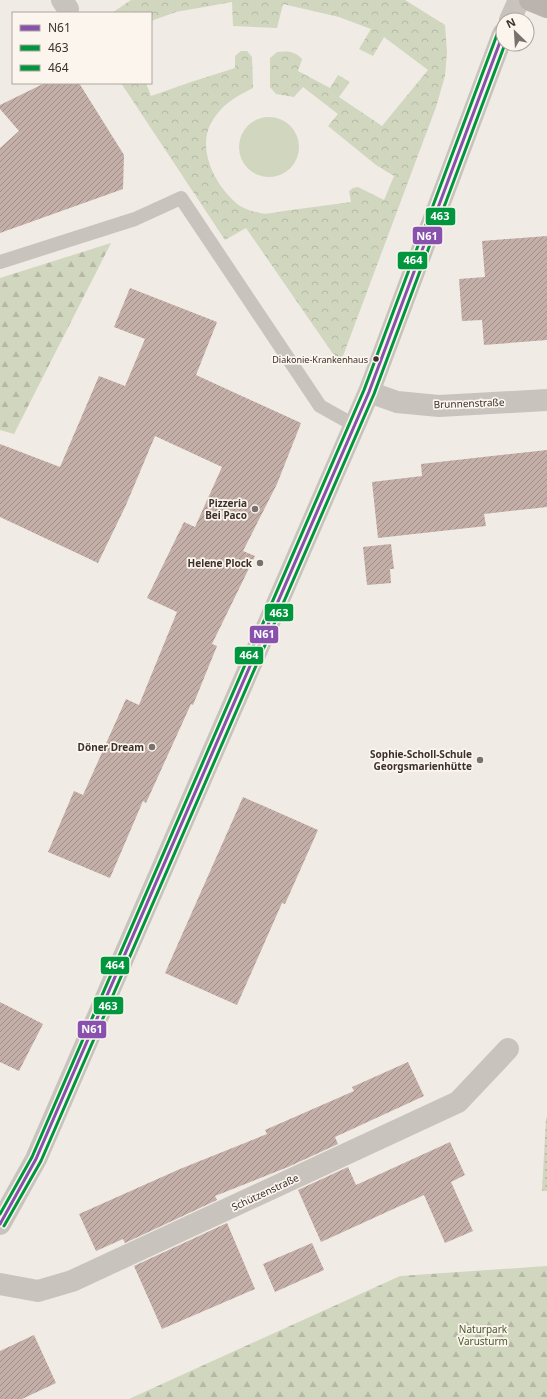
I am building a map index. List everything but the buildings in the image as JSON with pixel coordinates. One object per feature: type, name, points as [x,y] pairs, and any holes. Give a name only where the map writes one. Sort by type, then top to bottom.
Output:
[{"type":"main road","points":[[530,0],[547,7]]},
{"type":"street","points":[[514,12],[519,0]]},
{"type":"street","points":[[0,1224],[36,1159],[369,392],[496,52]]},
{"type":"street","name":"Brunnenstraße","points":[[369,392],[397,402],[439,406],[547,400]]},
{"type":"street","name":"Schützenstraße","points":[[0,1284],[38,1291],[72,1281],[122,1258],[458,1102],[508,1049]]},
{"type":"lane","points":[[0,262],[136,219],[181,198],[320,406],[354,425]]},
{"type":"green space","points":[[131,0],[405,0],[445,25],[447,52],[445,76],[436,107],[340,364],[246,228],[225,240],[122,84],[146,84],[151,96],[235,68],[235,56],[241,51],[247,51],[252,57],[253,88],[228,103],[218,112],[210,125],[206,147],[212,170],[224,191],[240,206],[255,212],[266,214],[351,202],[349,191],[358,187],[384,200],[394,176],[376,165],[328,126],[338,114],[303,87],[294,97],[276,94],[270,87],[270,58],[277,52],[294,53],[302,59],[298,71],[330,88],[338,75],[350,82],[339,97],[382,126],[428,70],[384,37],[373,56],[359,49],[371,29],[339,17],[283,4],[277,28],[233,26],[232,2],[176,12],[152,21],[152,12],[113,12]]},
{"type":"green space","points":[[263,117],[275,117],[286,122],[294,130],[299,141],[297,159],[286,172],[275,177],[263,177],[252,172],[244,164],[239,153],[239,141],[244,130],[252,122]]},
{"type":"green space","points":[[111,243],[14,434],[0,430],[0,278]]},
{"type":"green space","points":[[547,1117],[547,1191],[542,1191],[546,1119]]},
{"type":"green space","name":"Naturpark Varusturm","points":[[547,1266],[547,1399],[129,1399],[400,1276]]},
{"type":"transit line","name":"464","points":[[0,1214],[32,1157],[364,390],[495,40]]},
{"type":"transit line","name":"N61","points":[[0,1224],[36,1159],[369,392],[496,52]]},
{"type":"transit line","name":"463","points":[[4,1226],[41,1161],[374,394],[502,52]]},
{"type":"place","name":"Diakonie-Krankenhaus","points":[[376,359]]},
{"type":"place","name":"Pizzeria Bei Paco","points":[[255,509]]},
{"type":"place","name":"Helene Plock","points":[[260,563]]},
{"type":"place","name":"Döner Dream","points":[[152,747]]},
{"type":"place","name":"Sophie-Scholl-Schule Georgsmarienhütte","points":[[480,760]]}]
